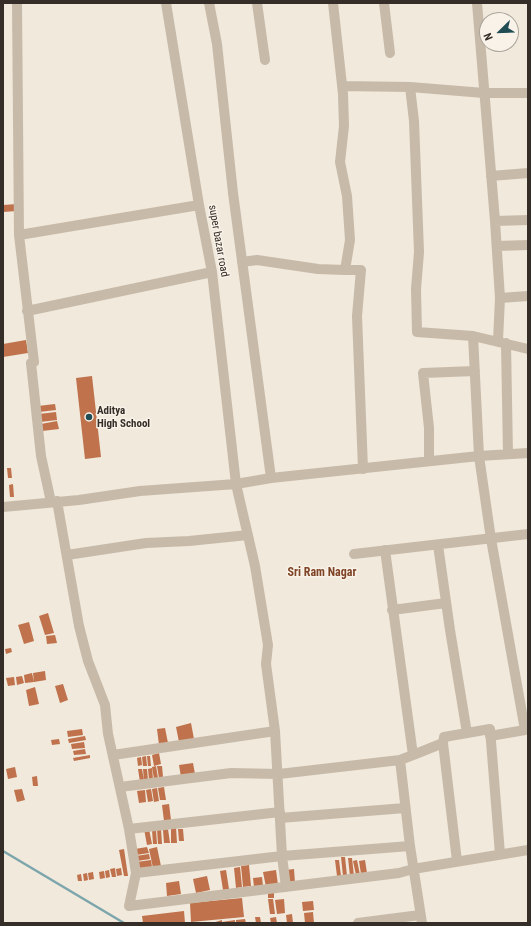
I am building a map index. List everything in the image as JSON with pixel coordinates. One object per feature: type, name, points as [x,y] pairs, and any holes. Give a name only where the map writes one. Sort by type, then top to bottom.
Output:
[{"type":"street","points":[[17,3],[19,235],[34,362],[31,363],[41,456],[67,554],[79,626],[88,661],[104,705],[108,734],[129,829],[136,873],[129,906],[399,873],[457,861],[528,850]]},
{"type":"street","name":"super bazar road","points":[[166,3],[199,205],[212,272],[236,484],[255,566],[268,645],[266,664],[279,774],[282,856],[286,887]]},
{"type":"street","points":[[210,3],[217,44],[242,262],[271,478]]},
{"type":"street","points":[[257,3],[265,60]]},
{"type":"street","points":[[333,3],[342,86],[344,126],[340,162],[347,196],[350,240],[345,270]]},
{"type":"street","points":[[384,3],[390,53]]},
{"type":"street","points":[[477,3],[497,246],[508,454]]},
{"type":"street","points":[[342,86],[410,86],[484,93],[528,93]]},
{"type":"street","points":[[410,86],[414,121],[419,252],[416,289],[417,332],[473,336],[528,349]]},
{"type":"street","points":[[491,176],[528,173]]},
{"type":"street","points":[[19,235],[199,205]]},
{"type":"street","points":[[495,221],[528,220]]},
{"type":"street","points":[[497,246],[528,245]]},
{"type":"street","points":[[242,262],[257,260],[318,269],[362,270],[357,316],[363,469]]},
{"type":"street","points":[[27,311],[212,272]]},
{"type":"street","points":[[500,298],[528,296]]},
{"type":"street","points":[[473,336],[479,456],[491,539],[526,729],[490,736]]},
{"type":"street","points":[[429,461],[428,428],[423,373],[475,372]]},
{"type":"street","points":[[3,507],[140,491],[236,484],[271,478],[429,461],[528,453]]},
{"type":"street","points":[[354,554],[528,534]]},
{"type":"street","points":[[67,554],[146,543],[189,541],[248,535]]},
{"type":"street","points":[[438,545],[467,733]]},
{"type":"street","points":[[385,550],[413,755]]},
{"type":"street","points":[[392,610],[446,603]]},
{"type":"street","points":[[457,861],[443,743],[444,737],[490,729],[500,854]]},
{"type":"street","points":[[113,755],[275,731]]},
{"type":"street","points":[[120,787],[231,773],[279,774],[400,760],[443,743]]},
{"type":"street","points":[[358,923],[421,919],[413,869],[400,760]]},
{"type":"street","points":[[129,829],[280,815],[405,808]]},
{"type":"street","points":[[136,873],[282,856],[410,846]]},
{"type":"building","points":[[17,204],[17,211],[3,212],[3,205]]},
{"type":"building","points":[[26,340],[28,353],[3,357],[3,344]]},
{"type":"building","name":"Aditya High School","points":[[92,376],[101,457],[85,459],[76,378]]},
{"type":"building","points":[[55,404],[56,410],[39,412],[38,406]]},
{"type":"building","points":[[56,412],[57,420],[40,422],[39,414]]},
{"type":"building","points":[[57,421],[59,429],[42,431],[41,424]]},
{"type":"building","points":[[7,468],[11,468],[12,478],[8,478]]},
{"type":"building","points":[[13,484],[14,497],[10,497],[9,485]]},
{"type":"building","points":[[48,613],[54,633],[45,635],[39,616]]},
{"type":"building","points":[[29,622],[34,641],[24,644],[18,625]]},
{"type":"building","points":[[55,635],[57,643],[47,644],[46,636]]},
{"type":"building","points":[[11,648],[12,652],[6,654],[5,649]]},
{"type":"building","points":[[45,671],[46,680],[34,682],[33,673]]},
{"type":"building","points":[[32,673],[34,682],[25,683],[24,675]]},
{"type":"building","points":[[22,676],[24,683],[17,685],[16,677]]},
{"type":"building","points":[[14,677],[15,685],[8,686],[6,678]]},
{"type":"building","points":[[63,684],[68,700],[60,703],[55,686]]},
{"type":"building","points":[[35,687],[39,704],[29,706],[26,690]]},
{"type":"building","points":[[191,723],[194,739],[179,742],[176,727]]},
{"type":"building","points":[[165,728],[168,743],[159,745],[157,729]]},
{"type":"building","points":[[82,729],[83,735],[68,737],[67,731]]},
{"type":"building","points":[[85,736],[86,740],[69,743],[68,739]]},
{"type":"building","points":[[59,739],[60,744],[52,745],[51,740]]},
{"type":"building","points":[[84,742],[85,748],[72,749],[71,744]]},
{"type":"building","points":[[85,749],[86,754],[74,755],[73,751]]},
{"type":"building","points":[[159,753],[161,764],[154,766],[152,755]]},
{"type":"building","points":[[90,755],[90,758],[74,761],[73,758]]},
{"type":"building","points":[[146,756],[147,766],[143,766],[142,757]]},
{"type":"building","points":[[147,756],[150,756],[151,766],[148,766]]},
{"type":"building","points":[[141,757],[142,765],[138,766],[137,758]]},
{"type":"building","points":[[193,763],[195,774],[181,777],[179,765]]},
{"type":"building","points":[[156,766],[158,778],[154,779],[152,767]]},
{"type":"building","points":[[157,766],[162,766],[163,777],[159,778]]},
{"type":"building","points":[[15,767],[17,777],[8,779],[6,769]]},
{"type":"building","points":[[152,768],[153,779],[149,779],[148,769]]},
{"type":"building","points":[[138,769],[142,769],[144,781],[140,782]]},
{"type":"building","points":[[143,769],[147,769],[148,780],[144,781]]},
{"type":"building","points":[[37,776],[38,786],[33,786],[32,777]]},
{"type":"building","points":[[164,787],[166,800],[160,800],[158,788]]},
{"type":"building","points":[[157,788],[159,801],[154,802],[152,789]]},
{"type":"building","points":[[22,789],[25,800],[17,802],[14,790]]},
{"type":"building","points":[[151,789],[153,801],[148,802],[146,790]]},
{"type":"building","points":[[145,790],[146,802],[139,803],[137,791]]},
{"type":"building","points":[[169,804],[171,820],[164,821],[162,805]]},
{"type":"building","points":[[176,827],[177,843],[171,843],[171,828]]},
{"type":"building","points":[[144,829],[149,829],[152,844],[147,845]]},
{"type":"building","points":[[157,829],[161,829],[162,844],[158,844]]},
{"type":"building","points":[[168,829],[170,843],[164,843],[163,830]]},
{"type":"building","points":[[178,829],[183,829],[184,841],[179,841]]},
{"type":"building","points":[[152,830],[156,830],[157,844],[153,844]]},
{"type":"building","points":[[147,847],[149,853],[136,855],[135,849]]},
{"type":"building","points":[[157,847],[161,866],[153,868],[149,849]]},
{"type":"building","points":[[124,849],[128,876],[124,876],[119,850]]},
{"type":"building","points":[[149,854],[150,859],[137,861],[136,856]]},
{"type":"building","points":[[341,857],[345,857],[347,876],[343,876]]},
{"type":"building","points":[[348,858],[352,858],[354,876],[350,876]]},
{"type":"building","points":[[151,860],[152,867],[138,869],[137,862]]},
{"type":"building","points":[[335,860],[339,860],[341,876],[337,876]]},
{"type":"building","points":[[357,860],[360,875],[356,875],[353,861]]},
{"type":"building","points":[[365,860],[367,873],[361,874],[359,861]]},
{"type":"building","points":[[249,865],[251,886],[243,887],[241,866]]},
{"type":"building","points":[[240,867],[242,887],[236,888],[234,868]]},
{"type":"building","points":[[115,868],[116,877],[112,877],[110,869]]},
{"type":"building","points":[[121,868],[122,875],[117,876],[116,869]]},
{"type":"building","points":[[294,869],[295,883],[288,884],[286,870]]},
{"type":"building","points":[[109,870],[110,877],[106,878],[105,871]]},
{"type":"building","points":[[226,870],[229,889],[223,890],[220,871]]},
{"type":"building","points":[[276,870],[278,885],[266,887],[263,872]]},
{"type":"building","points":[[104,871],[105,878],[100,879],[99,872]]},
{"type":"building","points":[[93,872],[94,879],[89,880],[88,873]]},
{"type":"building","points":[[87,873],[88,880],[84,881],[83,874]]},
{"type":"building","points":[[81,874],[82,881],[78,881],[77,875]]},
{"type":"building","points":[[207,876],[210,890],[196,893],[193,879]]},
{"type":"building","points":[[262,877],[263,886],[254,887],[253,878]]},
{"type":"building","points":[[179,881],[181,894],[167,896],[166,883]]},
{"type":"building","points":[[268,892],[274,892],[274,898],[268,898]]},
{"type":"building","points":[[242,898],[244,917],[191,922],[190,903]]},
{"type":"building","points":[[268,899],[273,899],[275,914],[270,914]]},
{"type":"building","points":[[284,899],[285,913],[277,914],[275,900]]},
{"type":"building","points":[[313,901],[314,910],[303,911],[302,902]]},
{"type":"building","points":[[184,911],[185,923],[143,923],[142,916]]},
{"type":"building","points":[[313,912],[314,923],[305,923],[304,913]]},
{"type":"building","points":[[292,914],[293,923],[287,923],[286,915]]},
{"type":"building","points":[[255,917],[260,917],[261,923],[256,923]]},
{"type":"building","points":[[276,917],[277,923],[271,923],[270,918]]},
{"type":"building","points":[[245,919],[246,923],[236,923],[236,920]]},
{"type":"building","points":[[222,920],[222,922],[235,920],[235,923],[212,923]]},
{"type":"waterway","points":[[3,851],[124,923]]},
{"type":"place","name":"Aditya High School","points":[[89,417]]},
{"type":"district","name":"Sri Ram Nagar","points":[[322,573]]}]
